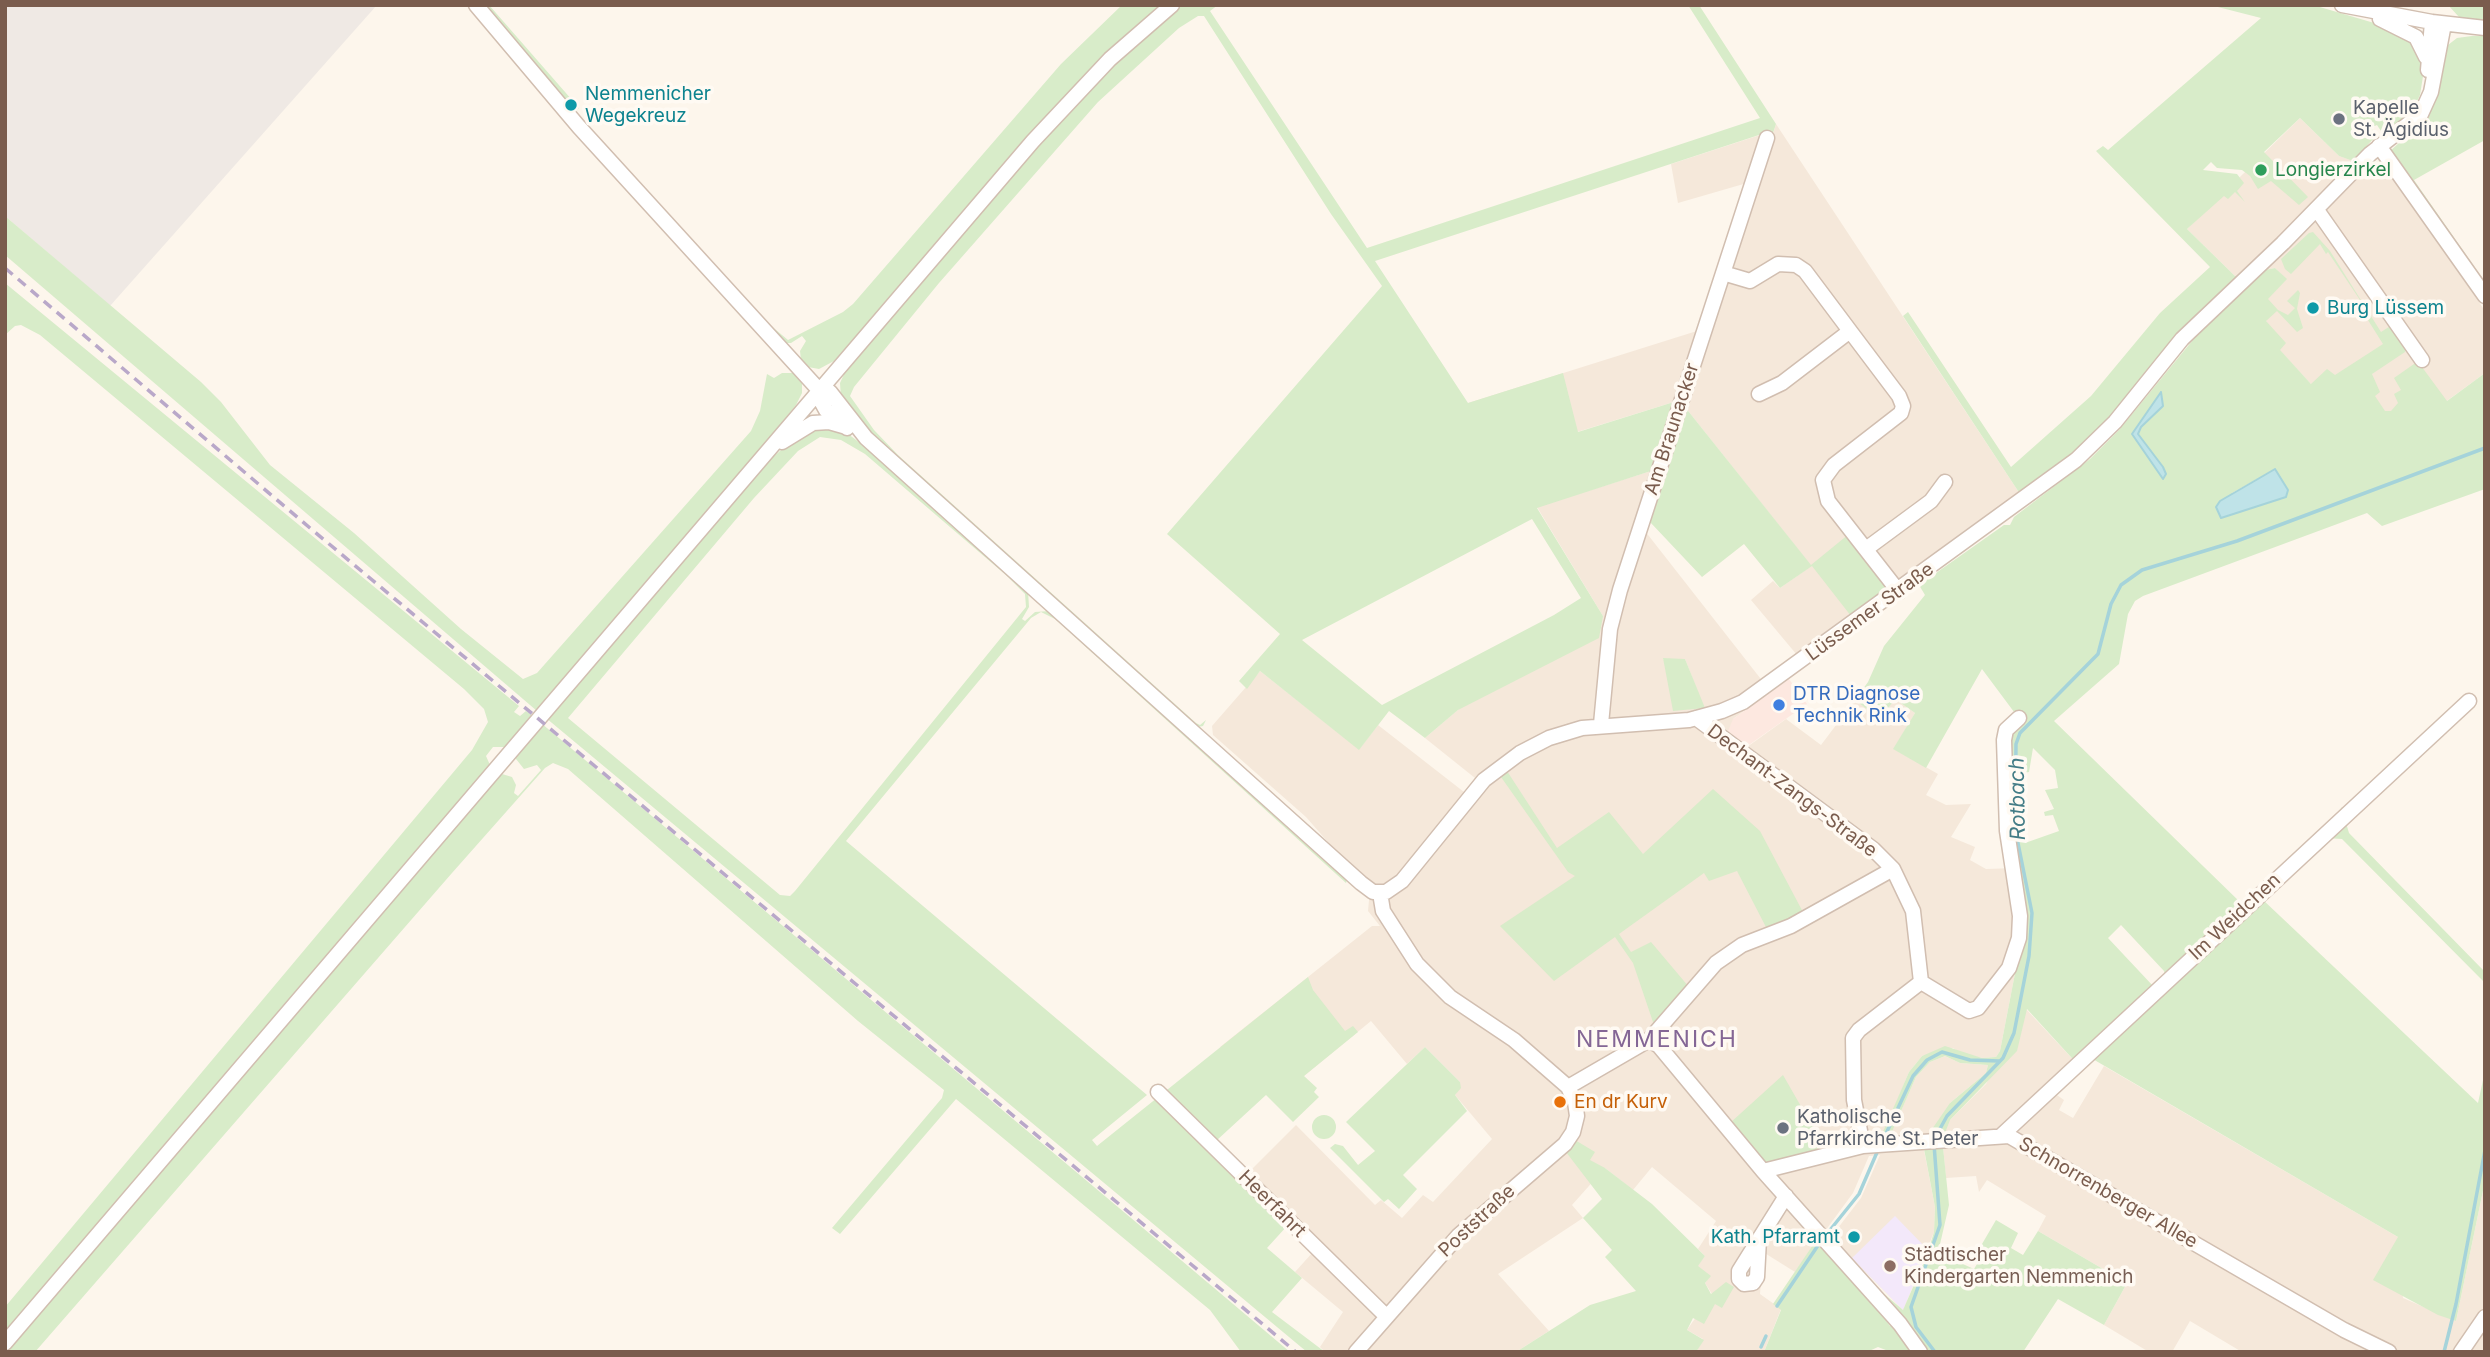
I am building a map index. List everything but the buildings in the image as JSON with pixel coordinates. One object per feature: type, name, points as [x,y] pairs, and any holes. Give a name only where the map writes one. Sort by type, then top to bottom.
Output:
[{"type":"street","points":[[476,5],[579,127],[819,390],[821,401],[827,410],[847,428]]},
{"type":"street","points":[[5,1343],[1071,99],[1125,45],[1172,5]]},
{"type":"street","points":[[2346,6],[2438,23],[2483,28]]},
{"type":"street","points":[[2346,6],[2412,34],[2423,47],[2428,67]]},
{"type":"street","name":"Lüssemer Straße","points":[[1380,893],[1396,887],[1475,789],[1500,767],[1549,738],[1601,724],[1696,718],[1722,711],[1753,696],[1899,592],[2082,454],[2115,422],[2182,339],[2317,210],[2379,146],[2417,118],[2426,107],[2439,53],[2438,23]]},
{"type":"street","name":"Lüssemer Straße","points":[[2407,124],[2420,106],[2438,23]]},
{"type":"street","points":[[2439,53],[2451,36],[2483,28]]},
{"type":"street","name":"Am Braunacker","points":[[1601,724],[1611,629],[1620,590],[1767,138]]},
{"type":"street","points":[[2379,146],[2485,296]]},
{"type":"street","points":[[2317,210],[2422,360]]},
{"type":"street","points":[[1723,274],[1749,281],[1778,264],[1796,265],[1805,271],[1903,406],[1899,415],[1834,465],[1823,480],[1828,501],[1899,592]]},
{"type":"street","points":[[1759,394],[1783,383],[1850,331]]},
{"type":"street","points":[[819,390],[830,392],[866,438],[1361,884],[1380,893],[1383,911],[1417,964],[1450,997],[1514,1040],[1568,1087],[1649,1041],[1716,963],[1734,951],[1791,926],[1893,869]]},
{"type":"street","points":[[759,461],[809,425],[829,422],[866,438]]},
{"type":"street","points":[[1866,549],[1931,501],[1945,482]]},
{"type":"street","name":"Im Weidchen","points":[[2002,1135],[2469,701]]},
{"type":"street","name":"Dechant-Zangs-Straße","points":[[1696,718],[1873,849],[1893,869],[1913,911],[1921,982]]},
{"type":"street","points":[[1875,1145],[1853,1087],[1854,1035],[1921,982],[1969,1011],[1978,1008],[2009,968],[2019,938],[2020,916],[2007,831],[2004,740],[2006,730],[2020,718]]},
{"type":"street","points":[[1649,1041],[1662,1049],[1763,1171],[1900,1324],[1920,1352]]},
{"type":"street","name":"Poststraße","points":[[1356,1352],[1458,1236],[1568,1141],[1577,1111],[1568,1087]]},
{"type":"street","name":"Heerfahrt","points":[[1158,1092],[1386,1316]]},
{"type":"street","name":"Schnorrenberger Allee","points":[[1763,1171],[1875,1145],[2002,1135],[2015,1139],[2344,1330],[2389,1352]]},
{"type":"street","points":[[1759,1238],[1786,1196]]},
{"type":"street","points":[[2461,1352],[2485,1317]]},
{"type":"shaded area","points":[[5,5],[377,5],[110,306],[5,216]]},
{"type":"shaded area","points":[[2300,118],[2339,156],[2351,160],[2369,177],[2381,165],[2387,168],[2485,311],[2485,373],[2388,444],[2311,384],[2279,350],[2266,321],[2267,299],[2286,279],[2275,268],[2236,277],[2187,229]]},
{"type":"shaded area","points":[[1776,124],[2020,494],[1797,655],[1751,600],[1773,581],[1780,588],[1811,566],[1685,407]]},
{"type":"shaded area","points":[[1763,134],[1747,183],[1678,203],[1671,164]]},
{"type":"shaded area","points":[[1700,330],[1677,401],[1503,455],[1468,403]]},
{"type":"shaded area","name":"NEMMENICH","points":[[1654,470],[1645,531],[1771,692],[1733,719],[1747,747],[1786,719],[1821,745],[1855,700],[1880,718],[1895,699],[1915,713],[1894,749],[1938,774],[1926,795],[1946,805],[1971,804],[1951,837],[1975,847],[1970,860],[1986,869],[2016,868],[2023,932],[2000,1051],[1996,1057],[1982,1058],[1961,1054],[1953,1048],[1922,1056],[1909,1072],[1889,1120],[1890,1136],[1916,1077],[1930,1062],[1945,1056],[1960,1063],[1988,1065],[1986,1073],[1950,1103],[1950,1120],[1986,1084],[2026,1009],[2080,1067],[2054,1093],[2064,1100],[2059,1110],[2073,1118],[2104,1066],[2398,1237],[2403,1298],[2456,1321],[2485,1181],[2485,1352],[2242,1352],[2190,1321],[2172,1352],[2149,1352],[2104,1325],[2127,1283],[2038,1231],[2046,1216],[1987,1180],[1979,1192],[1976,1176],[1946,1178],[1943,1147],[1924,1150],[1935,1207],[1934,1232],[1903,1310],[1831,1237],[1861,1198],[1880,1155],[1869,1156],[1853,1193],[1795,1272],[1763,1252],[1760,1294],[1781,1309],[1764,1352],[1696,1352],[1703,1339],[1687,1330],[1712,1294],[1705,1283],[1709,1277],[1697,1266],[1705,1256],[1698,1249],[1716,1221],[1652,1167],[1633,1190],[1605,1168],[1572,1205],[1583,1218],[1498,1274],[1549,1331],[1516,1352],[1325,1352],[1320,1347],[1343,1312],[1295,1272],[1313,1252],[1241,1180],[1296,1125],[1375,1205],[1381,1200],[1402,1218],[1423,1195],[1433,1202],[1492,1139],[1455,1095],[1460,1082],[1425,1047],[1407,1064],[1371,1021],[1304,1076],[1220,1047],[1372,926],[1380,926],[1368,911],[1370,890],[1306,817],[1213,735],[1212,726],[1260,671],[1359,749],[1378,725],[1464,792],[1475,778],[1425,738],[1459,709],[1603,616],[1537,507]],"holes":[[[1663,659],[1685,659],[1704,708]]]},
{"type":"shaded area","points":[[1789,679],[1807,704],[1746,747],[1728,731],[1733,719]]},
{"type":"shaded area","name":"Städtischer Kindergarten Nemmenich","points":[[1895,1216],[1928,1250],[1903,1310],[1852,1258]]},
{"type":"green space","points":[[471,5],[489,5],[579,108],[575,113],[764,320],[788,340],[843,312],[853,304],[1061,64],[1122,5],[1164,5],[834,361],[819,369],[808,367],[801,360],[800,351],[806,341],[802,336],[791,343],[784,343]]},
{"type":"green space","points":[[1181,5],[1218,5],[1210,11],[1367,248],[1760,118],[1688,5],[1699,5],[1776,124],[1771,139],[1762,134],[1375,261],[1468,403],[1563,373],[1578,432],[1677,401],[1654,470],[1537,508],[1603,616],[1599,638],[1458,710],[1425,738],[1389,711],[1359,750],[1260,671],[1247,689],[1239,681],[1280,634],[1167,534],[1382,286],[1331,214],[1204,16],[1198,16],[1179,28],[1098,102],[939,283],[854,387],[850,396],[874,430],[898,455],[1196,723],[1200,725],[1206,720],[1203,726],[1198,727],[885,447],[841,398],[840,383],[846,370],[949,246],[1092,84]],"holes":[[[1532,519],[1581,598],[1554,615],[1382,705],[1302,640]]]},
{"type":"green space","points":[[2210,5],[2313,5],[2398,30],[2418,44],[2424,70],[2420,95],[2412,112],[2388,132],[2381,131],[2377,125],[2372,127],[2374,138],[2353,161],[2339,156],[2300,118],[2264,152],[2308,197],[2299,205],[2271,181],[2258,189],[2250,176],[2242,170],[2217,168],[2211,162],[2203,170],[2237,174],[2244,183],[2237,191],[2245,202],[2235,192],[2228,199],[2224,196],[2187,229],[2235,276],[2239,276],[2082,449],[2020,494],[1903,316],[1908,312],[2011,467],[2091,396],[2160,313],[2210,267],[2096,151],[2103,146],[2108,150],[2261,18]]},
{"type":"green space","points":[[2448,5],[2485,5],[2485,20],[2459,17]]},
{"type":"green space","points":[[2485,36],[2485,140],[2414,180],[2485,282],[2485,292],[2389,152],[2399,143],[2397,139],[2419,123],[2448,45],[2457,38]]},
{"type":"green space","points":[[5,216],[201,382],[221,402],[270,465],[354,533],[461,629],[523,679],[537,673],[751,431],[760,411],[767,374],[774,378],[782,373],[796,373],[802,382],[802,393],[796,405],[758,453],[537,711],[5,255]]},
{"type":"green space","points":[[2313,232],[2330,251],[2381,332],[2392,325],[2407,345],[2405,352],[2372,374],[2380,392],[2375,396],[2385,411],[2391,411],[2398,403],[2394,394],[2401,390],[2394,378],[2414,364],[2419,363],[2447,401],[2485,373],[2485,489],[2382,526],[2367,513],[2143,596],[2135,601],[2128,614],[2119,664],[2054,721],[2241,903],[2330,824],[2342,807],[2351,816],[2346,823],[2349,833],[2485,972],[2485,983],[2342,839],[2326,838],[2262,899],[2478,1103],[2485,1071],[2485,1181],[2456,1321],[2438,1315],[2373,1280],[2398,1237],[2091,1058],[2080,1067],[2027,1009],[2017,1051],[1950,1120],[1945,1133],[1928,1135],[1950,1103],[1986,1073],[1988,1065],[1960,1063],[1945,1056],[1930,1062],[1916,1077],[1888,1141],[1879,1141],[1909,1072],[1922,1056],[1945,1046],[1982,1058],[1996,1057],[2000,1051],[2023,932],[1999,729],[2017,716],[1982,669],[1926,768],[1893,749],[1915,713],[1895,699],[1880,719],[1855,700],[1868,682],[1884,646],[1925,595],[1919,585],[2004,525],[2010,525],[2014,517],[2090,459],[2119,430],[2197,335],[2265,270],[2275,268],[2287,279],[2268,299],[2278,310],[2288,315],[2295,308],[2287,301],[2298,290],[2300,293],[2297,309],[2303,328],[2297,332],[2277,311],[2266,321],[2286,343],[2280,350],[2311,384],[2327,369],[2335,375],[2383,344],[2361,309],[2364,306],[2320,244],[2291,274],[2285,269],[2281,259]],"holes":[[[2275,469],[2288,490],[2232,493]],[[2033,748],[2055,770],[2058,788],[2045,790],[2054,809],[2044,812],[2045,816],[2053,815],[2059,831],[2025,843],[2023,773],[2029,772]],[[2121,925],[2165,975],[2154,987],[2108,938]]]},
{"type":"green space","points":[[5,283],[519,706],[514,712],[520,716],[526,711],[533,716],[507,747],[493,747],[486,756],[490,765],[485,773],[5,1334],[5,1307],[472,750],[488,722],[484,709],[464,689],[40,335],[21,325],[15,326],[5,335]]},
{"type":"green space","points":[[1685,407],[1811,565],[1849,534],[1890,588],[1851,616],[1812,566],[1780,588],[1744,544],[1702,577],[1650,522],[1648,516]]},
{"type":"green space","points":[[818,426],[844,431],[871,451],[1028,591],[1029,607],[1022,619],[1025,621],[1035,612],[1050,611],[1347,880],[1346,883],[1055,619],[1041,612],[1031,618],[846,841],[1147,1095],[1092,1140],[1097,1146],[1308,977],[1313,990],[1345,1031],[1353,1026],[1358,1032],[1304,1076],[1317,1088],[1314,1092],[1319,1097],[1293,1122],[1266,1095],[1216,1141],[1287,1226],[1267,1248],[1302,1278],[1272,1312],[1325,1352],[1307,1352],[546,718],[767,462],[800,434]],"holes":[[[820,437],[841,440],[865,454],[1007,576],[1025,594],[1026,607],[795,891],[790,896],[780,895],[568,718],[754,498],[798,451]]]},
{"type":"green space","points":[[1663,658],[1685,659],[1705,708],[1673,711]]},
{"type":"green space","points":[[541,723],[1290,1352],[1241,1352],[1210,1310],[956,1099],[840,1234],[832,1228],[942,1098],[944,1090],[858,1021],[568,769],[553,763],[545,768],[452,873],[35,1352],[5,1352],[497,776],[502,774],[512,777],[516,785],[514,793],[518,796],[541,770],[537,765],[524,769],[516,759],[516,754]]},
{"type":"green space","points":[[1507,771],[1557,848],[1609,812],[1643,854],[1713,789],[1760,831],[1804,914],[1768,931],[1737,871],[1709,881],[1704,873],[1619,934],[1631,952],[1651,942],[1689,987],[1654,1025],[1633,963],[1615,937],[1554,981],[1500,926],[1575,876],[1568,872],[1501,777]]},
{"type":"green space","points":[[1425,1047],[1460,1082],[1461,1088],[1455,1095],[1467,1111],[1403,1175],[1417,1189],[1399,1209],[1388,1199],[1384,1202],[1330,1148],[1335,1144],[1343,1146],[1358,1165],[1375,1151],[1346,1122]]},
{"type":"green space","points":[[1783,1075],[1814,1129],[1818,1154],[1765,1163],[1730,1123]]},
{"type":"green space","points":[[1324,1115],[1333,1118],[1336,1127],[1333,1136],[1324,1139],[1315,1136],[1312,1127],[1315,1118]]},
{"type":"green space","points":[[1575,1140],[1595,1152],[1590,1160],[1605,1168],[1652,1204],[1705,1256],[1698,1266],[1711,1276],[1705,1283],[1711,1294],[1726,1282],[1734,1287],[1722,1308],[1715,1304],[1704,1324],[1693,1318],[1687,1330],[1704,1340],[1696,1352],[1516,1352],[1590,1305],[1636,1291],[1605,1257],[1612,1250],[1583,1218],[1602,1199],[1566,1152]]},
{"type":"green space","points":[[1926,1144],[1943,1147],[1949,1205],[1938,1253],[1974,1269],[1980,1259],[1975,1256],[1996,1220],[2018,1233],[2011,1248],[2023,1255],[2038,1231],[2127,1283],[2104,1325],[2058,1299],[2023,1352],[1924,1352],[1882,1292],[1903,1310],[1934,1232],[1935,1207],[1924,1149]]},
{"type":"green space","points":[[1817,1239],[1887,1316],[1884,1318],[1890,1326],[1896,1324],[1915,1352],[1891,1352],[1878,1347],[1867,1352],[1764,1352],[1781,1310],[1773,1304]]},
{"type":"water","points":[[2161,392],[2163,406],[2141,427],[2138,434],[2163,467],[2166,474],[2163,479],[2132,434]]},
{"type":"water","points":[[2275,469],[2288,490],[2286,497],[2221,518],[2216,507],[2220,501]]},
{"type":"waterway","name":"Rotbach","points":[[1936,1136],[1947,1116],[2003,1058],[2014,1033],[2029,956],[2032,913],[2015,828],[2016,744],[2020,733],[2098,654],[2111,604],[2121,585],[2142,570],[2237,541],[2485,448]]},
{"type":"waterway","points":[[1883,1140],[1913,1076],[1927,1060],[1942,1052],[1970,1060],[1999,1061]]},
{"type":"waterway","name":"Rotbach","points":[[1934,1144],[1940,1225],[1911,1307],[1916,1327],[1935,1352]]},
{"type":"waterway","points":[[1826,1235],[1859,1194],[1878,1150]]},
{"type":"waterway","points":[[2444,1352],[2456,1304],[2485,1150]]},
{"type":"waterway","points":[[1777,1306],[1821,1241]]},
{"type":"waterway","points":[[1761,1347],[1766,1336]]},
{"type":"railway","points":[[5,268],[310,528],[1296,1352]]},
{"type":"place","name":"Nemmenicher Wegekreuz","points":[[571,105]]},
{"type":"place","name":"Kapelle St. Ägidius","points":[[2339,119]]},
{"type":"place","name":"Longierzirkel","points":[[2261,170]]},
{"type":"place","name":"Burg Lüssem","points":[[2313,308]]},
{"type":"place","name":"DTR Diagnose Technik Rink","points":[[1779,705]]},
{"type":"place","name":"En dr Kurv","points":[[1560,1102]]},
{"type":"place","name":"Katholische Pfarrkirche St. Peter","points":[[1783,1128]]},
{"type":"place","name":"Kath. Pfarramt","points":[[1854,1237]]},
{"type":"place","name":"Städtischer Kindergarten Nemmenich","points":[[1890,1266]]},
{"type":"district","name":"NEMMENICH","points":[[1657,1040]]}]
